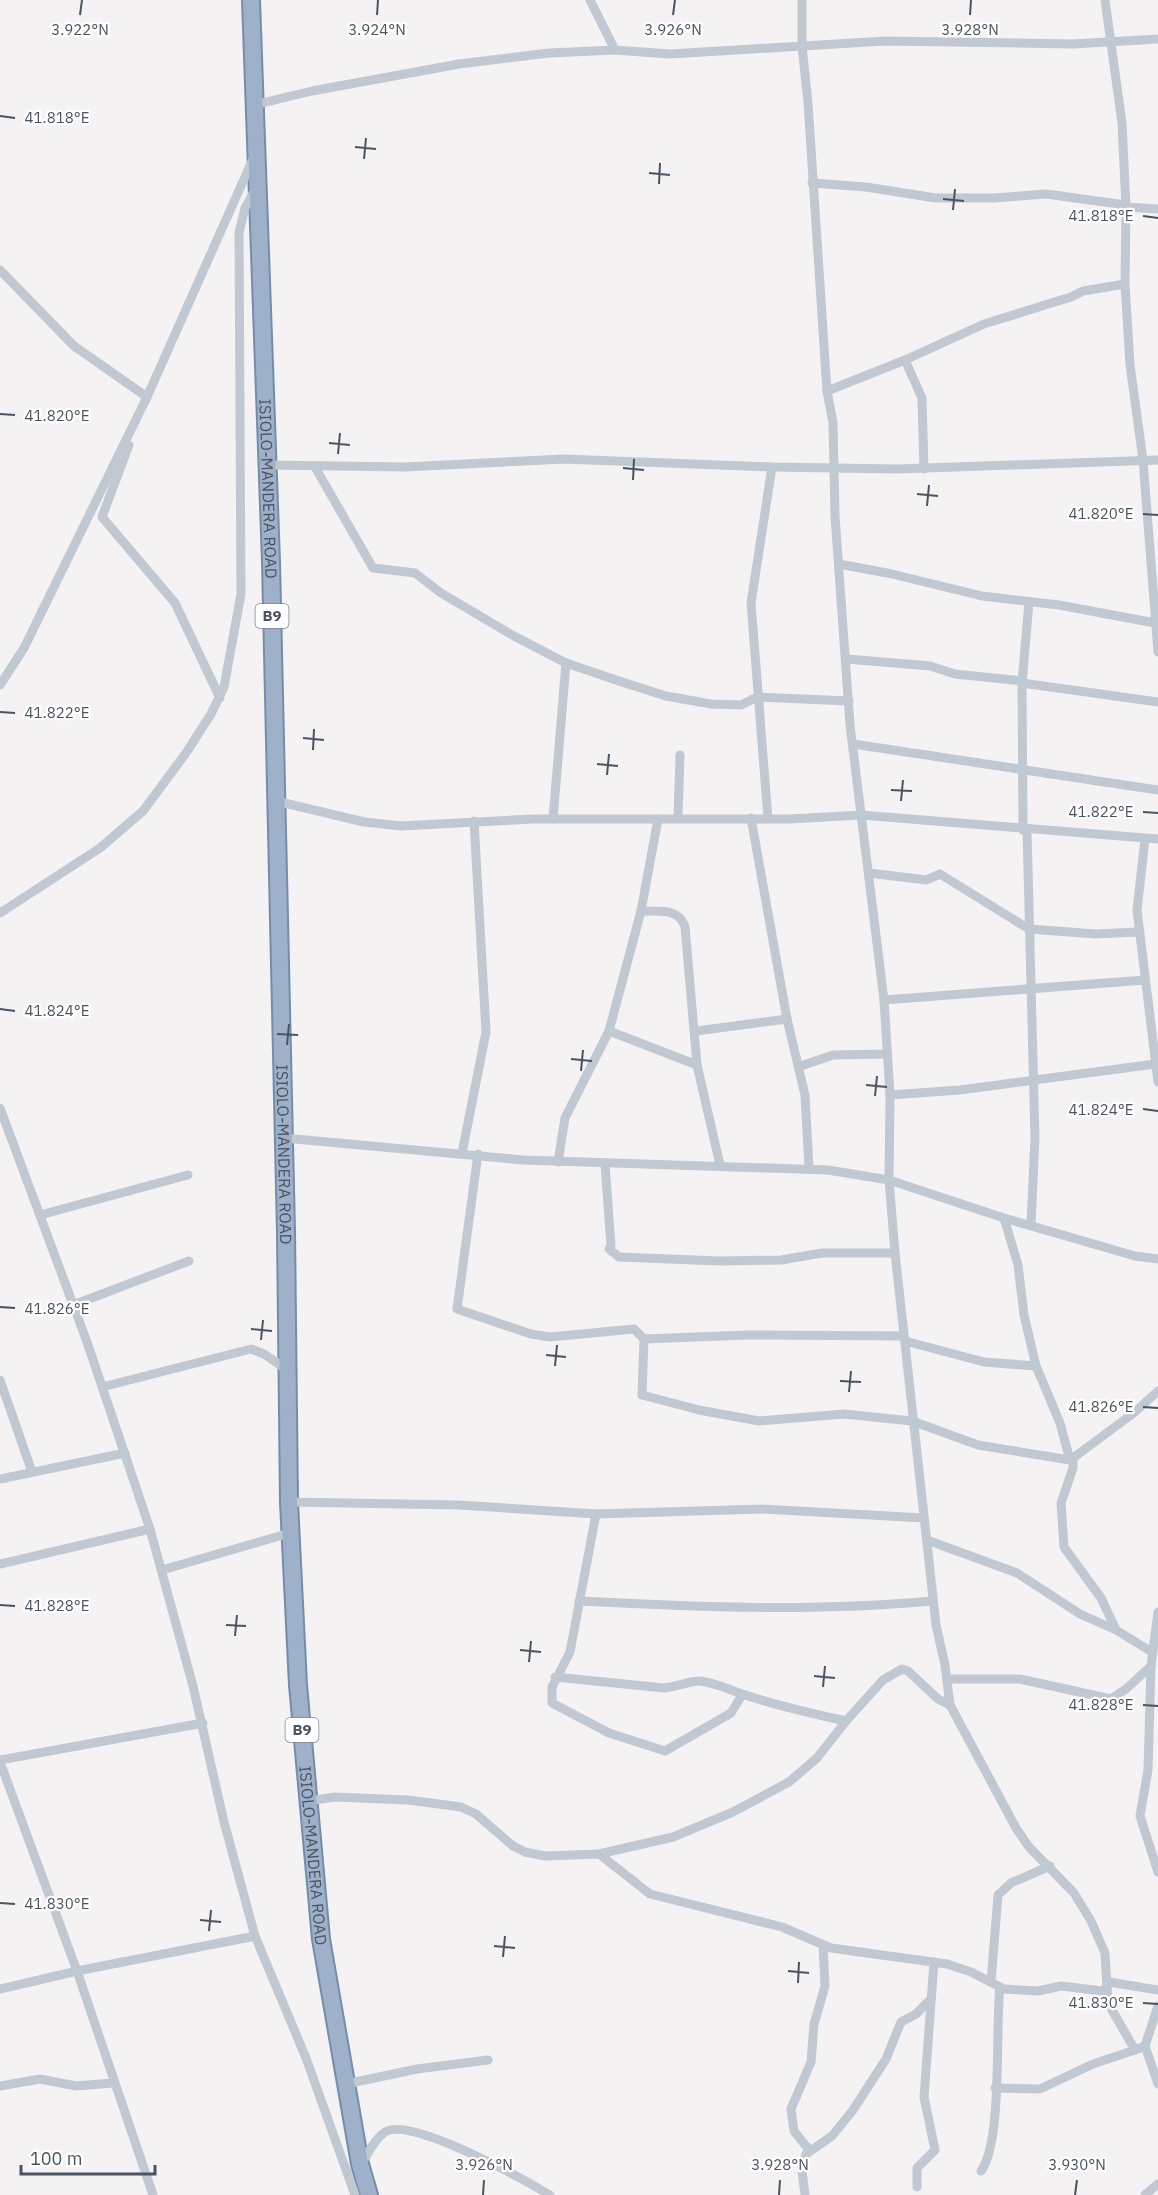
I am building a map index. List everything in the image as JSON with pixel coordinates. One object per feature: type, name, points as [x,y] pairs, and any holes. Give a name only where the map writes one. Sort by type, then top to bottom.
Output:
[{"type":"highway","name":"ISIOLO-MANDERA ROAD","points":[[251,0],[266,465],[272,572],[286,1232],[289,1502],[298,1685],[321,1939],[360,2164],[369,2195]]},
{"type":"street","points":[[590,0],[615,50]]},
{"type":"street","points":[[802,0],[802,46],[808,103],[827,391],[832,423],[833,469],[849,701],[884,999],[890,1095],[889,1180],[932,1601],[950,1705],[1016,1828],[1029,1846],[1074,1893],[1091,1921],[1105,1953],[1113,2013],[1135,2050]]},
{"type":"street","points":[[1105,0],[1122,123],[1126,206],[1125,284],[1131,365],[1143,460],[1158,652]]},
{"type":"street","points":[[254,105],[380,78],[505,57],[615,50],[670,54],[885,41],[1073,44],[1158,39]]},
{"type":"street","points":[[0,685],[24,648],[147,397],[257,151]]},
{"type":"street","points":[[812,183],[866,187],[936,198],[994,198],[1046,194],[1158,209]]},
{"type":"street","points":[[0,913],[100,848],[143,811],[186,753],[220,698],[228,675],[241,594],[239,233],[245,208],[257,188]]},
{"type":"street","points":[[0,270],[74,346],[147,397]]},
{"type":"street","points":[[827,391],[887,365],[906,360],[994,320],[1071,297],[1083,291],[1125,284]]},
{"type":"street","points":[[906,360],[922,398],[924,469]]},
{"type":"street","points":[[147,397],[102,518],[176,603],[220,698]]},
{"type":"street","points":[[266,465],[405,467],[564,459],[833,469],[924,469],[1158,460]]},
{"type":"street","points":[[315,467],[373,568],[415,573],[441,593],[566,663],[666,696],[701,703],[741,705],[759,696],[849,701]]},
{"type":"street","points":[[768,819],[751,603],[772,467]]},
{"type":"street","points":[[839,564],[892,574],[971,594],[1155,623]]},
{"type":"street","points":[[1029,602],[1022,682],[1021,768],[1029,929],[1035,1138],[1030,1224]]},
{"type":"street","points":[[847,659],[930,666],[955,674],[1158,702]]},
{"type":"street","points":[[553,819],[566,663]]},
{"type":"street","points":[[853,744],[1158,790]]},
{"type":"street","points":[[678,817],[680,755]]},
{"type":"street","points":[[276,801],[382,824],[678,817],[768,819],[861,815],[1158,839]]},
{"type":"street","points":[[751,818],[786,1018],[806,1109],[809,1168]]},
{"type":"street","points":[[558,1162],[565,1118],[609,1031],[641,911],[658,819]]},
{"type":"street","points":[[462,1153],[486,1032],[474,821]]},
{"type":"street","points":[[1145,839],[1137,900],[1138,932],[1145,980],[1154,1015],[1155,1064],[1158,1082]]},
{"type":"street","points":[[869,873],[926,880],[940,874],[1029,929],[1096,934],[1138,932]]},
{"type":"street","points":[[641,911],[672,912],[683,921],[696,1031],[697,1065],[720,1165]]},
{"type":"street","points":[[884,999],[1145,980]]},
{"type":"street","points":[[696,1031],[786,1018]]},
{"type":"street","points":[[609,1031],[697,1065]]},
{"type":"street","points":[[798,1067],[833,1056],[887,1054]]},
{"type":"street","points":[[890,1095],[1033,1081],[1155,1064]]},
{"type":"street","points":[[0,1108],[73,1305],[150,1529],[203,1723],[224,1822],[255,1936],[306,2058],[355,2195]]},
{"type":"street","points":[[284,1138],[558,1162],[809,1168],[889,1180],[1004,1218],[1135,1256],[1158,1259]]},
{"type":"street","points":[[478,1155],[457,1309],[531,1334],[564,1337],[634,1329],[644,1340],[640,1388],[642,1394],[646,1396],[699,1410],[759,1421],[844,1414],[912,1421],[978,1445],[1071,1459],[1135,1412],[1158,1391]]},
{"type":"street","points":[[605,1164],[611,1246],[609,1249],[619,1257],[720,1261],[781,1260],[822,1253],[895,1253]]},
{"type":"street","points":[[40,1215],[188,1175]]},
{"type":"street","points":[[1004,1218],[1018,1265],[1024,1315],[1036,1366],[1060,1423],[1073,1468],[1061,1503],[1064,1547],[1101,1598],[1116,1630]]},
{"type":"street","points":[[73,1305],[189,1261]]},
{"type":"street","points":[[644,1340],[747,1335],[904,1338],[984,1362],[1036,1366]]},
{"type":"street","points":[[102,1388],[251,1349],[264,1354],[286,1370]]},
{"type":"street","points":[[0,1380],[32,1472]]},
{"type":"street","points":[[0,1479],[125,1453]]},
{"type":"street","points":[[289,1502],[459,1505],[596,1514],[762,1509],[924,1518]]},
{"type":"street","points":[[596,1514],[570,1652],[555,1677],[551,1694],[552,1703],[556,1708],[609,1733],[665,1751],[731,1713],[742,1695]]},
{"type":"street","points":[[0,1564],[150,1529]]},
{"type":"street","points":[[162,1570],[290,1533]]},
{"type":"street","points":[[927,1540],[1017,1573],[1091,1620],[1116,1630],[1152,1652]]},
{"type":"street","points":[[579,1601],[688,1608],[796,1609],[839,1609],[932,1601]]},
{"type":"street","points":[[1158,1612],[1152,1652],[1148,1770],[1140,1816],[1158,1872]]},
{"type":"street","points":[[947,1679],[1020,1679],[1111,1699],[1153,1665]]},
{"type":"street","points":[[308,1801],[335,1797],[408,1800],[461,1807],[477,1814],[513,1846],[525,1852],[546,1856],[599,1854],[673,1837],[742,1808],[789,1782],[817,1758],[883,1680],[902,1669],[908,1671],[938,1699],[950,1705]]},
{"type":"street","points":[[555,1677],[664,1688],[681,1687],[698,1680],[725,1686],[742,1695],[804,1713],[846,1721]]},
{"type":"street","points":[[153,2195],[113,2083],[77,1971],[0,1761],[203,1723]]},
{"type":"street","points":[[1148,1770],[1158,1773]]},
{"type":"street","points":[[599,1854],[650,1894],[782,1927],[823,1945],[934,1962],[965,1970],[996,1985],[1027,1991],[1061,1986],[1086,1987],[1102,1991],[1108,1985]]},
{"type":"street","points":[[981,2171],[986,2164],[992,2135],[995,2088],[998,1895],[1011,1883],[1050,1866]]},
{"type":"street","points":[[0,1989],[77,1971],[255,1936]]},
{"type":"street","points":[[810,2151],[794,2131],[791,2109],[811,2062],[814,2024],[826,1977],[823,1945]]},
{"type":"street","points":[[916,2187],[916,2168],[935,2150],[924,2097],[934,1962]]},
{"type":"street","points":[[1108,1985],[1158,1990]]},
{"type":"street","points":[[805,2195],[802,2171],[806,2154],[832,2136],[853,2110],[886,2059],[901,2022],[916,2014],[931,1999]]},
{"type":"street","points":[[1158,2006],[1145,2046],[1158,2084]]},
{"type":"street","points":[[995,2088],[1040,2089],[1093,2064],[1145,2046]]},
{"type":"street","points":[[346,2084],[417,2068],[488,2060]]},
{"type":"street","points":[[0,2086],[40,2079],[76,2086],[113,2083]]},
{"type":"street","points":[[360,2164],[382,2135],[389,2130],[411,2130],[516,2174],[549,2195]]},
{"type":"street","points":[[1145,2195],[1158,2184]]}]
